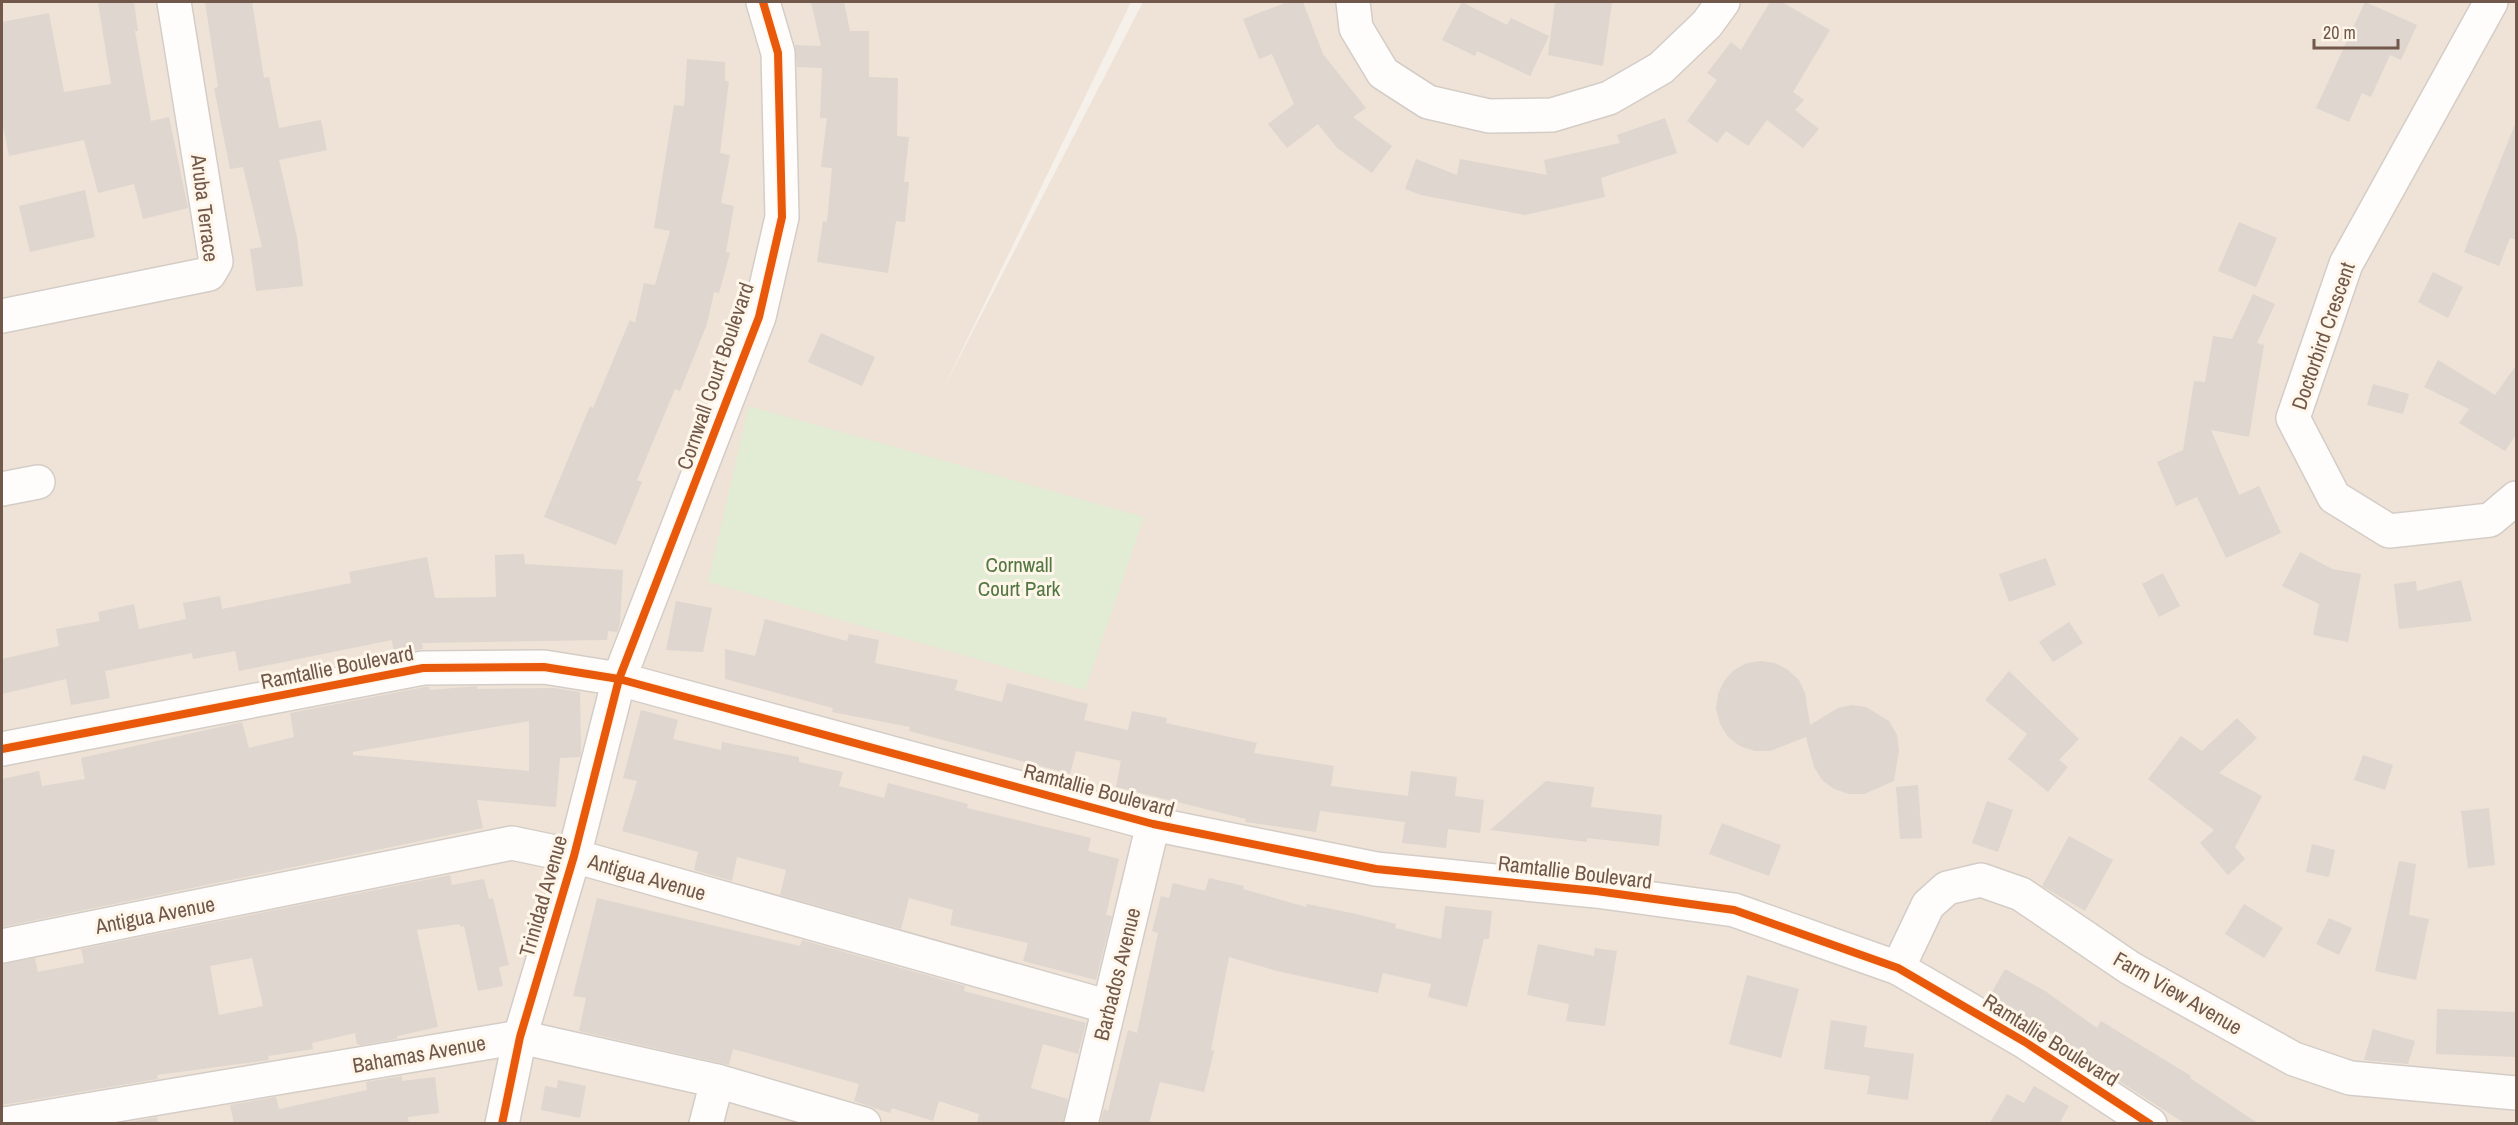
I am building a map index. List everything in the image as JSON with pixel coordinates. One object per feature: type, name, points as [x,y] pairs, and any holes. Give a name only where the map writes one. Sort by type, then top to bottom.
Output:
[{"type":"street","name":"Aruba Terrace","points":[[2,316],[209,274],[214,269],[216,262],[174,2]]},
{"type":"street","name":"Cornwall Court Boulevard","points":[[619,680],[759,317],[782,216],[778,52],[763,2]]},
{"type":"street","points":[[1353,2],[1356,28],[1383,73],[1428,102],[1488,116],[1552,115],[1609,98],[1661,68],[1707,24],[1723,2]]},
{"type":"street","name":"Doctorbird Crescent","points":[[2491,2],[2346,264],[2293,418],[2334,497],[2389,531],[2490,520],[2517,498]]},
{"type":"street","points":[[2,489],[38,482]]},
{"type":"street","name":"Ramtallie Boulevard","points":[[2,749],[423,668],[544,667],[619,680],[1153,824],[1376,869],[1596,891],[1734,910],[1898,969],[2025,1042],[2150,1124]]},
{"type":"street","name":"Trinidad Avenue","points":[[502,1124],[520,1037],[574,856],[619,680]]},
{"type":"street","name":"Barbados Avenue","points":[[1081,1124],[1153,824]]},
{"type":"street","name":"Antigua Avenue","points":[[2,946],[512,843],[574,856],[1109,1007]]},
{"type":"street","name":"Farm View Avenue","points":[[1898,969],[1928,905],[1947,888],[1981,880],[2021,894],[2130,968],[2294,1059],[2350,1078],[2517,1093]]},
{"type":"street","name":"Bahamas Avenue","points":[[4,1124],[520,1037],[717,1081],[864,1124]]},
{"type":"street","points":[[706,1124],[717,1081]]},
{"type":"shaded area","points":[[2,2],[1131,2],[942,391],[1143,2],[2516,2],[2516,1123],[2,1124]]},
{"type":"green space","name":"Cornwall Court Park","points":[[749,406],[1144,517],[1085,690],[708,582]]},
{"type":"building","points":[[98,2],[134,2],[138,31],[135,31],[151,121],[169,117],[188,208],[143,219],[134,184],[98,193],[84,140],[9,156],[2,120],[2,22],[49,13],[64,92],[111,84]]},
{"type":"building","points":[[205,2],[252,2],[264,78],[269,77],[279,128],[321,120],[327,150],[279,160],[297,237],[303,286],[256,291],[250,249],[262,247],[243,167],[230,169],[214,88],[218,87]]},
{"type":"building","points":[[811,2],[844,2],[850,31],[869,31],[869,77],[898,78],[897,136],[909,137],[904,182],[909,182],[905,222],[896,221],[888,273],[817,262],[823,221],[827,222],[832,168],[821,167],[827,118],[820,118],[822,68],[797,67],[795,45],[821,46]]},
{"type":"building","points":[[1288,2],[1303,2],[1323,54],[1366,108],[1353,117],[1392,146],[1372,173],[1337,148],[1318,124],[1287,148],[1268,124],[1294,104],[1272,54],[1259,59],[1243,19]]},
{"type":"building","points":[[1462,2],[1507,25],[1511,18],[1549,36],[1530,76],[1477,51],[1475,56],[1442,40]]},
{"type":"building","points":[[1555,2],[1612,2],[1603,66],[1548,55]]},
{"type":"building","points":[[1770,2],[1782,2],[1830,30],[1793,92],[1804,100],[1795,110],[1819,129],[1803,148],[1767,120],[1748,146],[1726,131],[1717,143],[1687,121],[1717,80],[1707,73],[1731,42],[1741,50]]},
{"type":"building","points":[[2365,2],[2417,25],[2401,60],[2390,55],[2371,97],[2362,93],[2349,122],[2316,108]]},
{"type":"building","points":[[687,59],[725,62],[725,81],[729,81],[720,153],[730,155],[721,203],[734,206],[726,252],[730,253],[719,293],[714,292],[707,324],[680,391],[675,389],[637,480],[642,482],[616,545],[544,517],[590,406],[593,408],[630,320],[635,323],[644,283],[655,285],[670,231],[654,228],[674,105],[684,106]]},
{"type":"building","points":[[1665,118],[1677,153],[1601,178],[1605,197],[1525,215],[1421,195],[1405,189],[1416,159],[1457,175],[1460,159],[1547,175],[1544,160],[1620,143],[1617,135]]},
{"type":"building","points":[[2516,122],[2517,240],[2510,238],[2499,266],[2464,252]]},
{"type":"building","points":[[85,190],[95,237],[30,252],[19,206]]},
{"type":"building","points":[[2239,222],[2277,238],[2256,287],[2218,271]]},
{"type":"building","points":[[2433,272],[2463,287],[2448,318],[2418,302]]},
{"type":"building","points":[[2253,294],[2275,304],[2257,343],[2264,345],[2249,437],[2211,430],[2239,495],[2259,486],[2281,533],[2226,558],[2197,497],[2176,506],[2157,462],[2183,450],[2194,381],[2205,382],[2213,336],[2232,339]]},
{"type":"building","points":[[821,333],[875,357],[862,386],[808,362]]},
{"type":"building","points":[[2438,360],[2495,395],[2517,364],[2517,433],[2505,451],[2459,423],[2469,409],[2424,387]]},
{"type":"building","points":[[2373,384],[2409,394],[2403,414],[2367,405]]},
{"type":"building","points":[[2300,552],[2332,569],[2361,574],[2348,642],[2313,635],[2319,604],[2282,586]]},
{"type":"building","points":[[524,554],[525,564],[623,570],[620,623],[617,632],[608,631],[607,640],[422,643],[423,649],[394,654],[392,640],[239,671],[235,651],[193,659],[192,653],[105,671],[110,698],[71,705],[66,679],[2,694],[2,659],[59,646],[56,629],[100,621],[98,612],[134,604],[139,629],[186,619],[183,603],[220,596],[222,609],[351,583],[349,572],[427,557],[435,598],[496,597],[495,555]]},
{"type":"building","points":[[2046,558],[2056,585],[2009,602],[1999,574]]},
{"type":"building","points":[[2163,573],[2180,606],[2159,617],[2142,584]]},
{"type":"building","points":[[2461,580],[2472,621],[2399,629],[2394,584],[2416,581],[2417,591]]},
{"type":"building","points":[[676,601],[712,608],[703,652],[666,650]]},
{"type":"building","points":[[765,619],[847,641],[849,634],[879,640],[875,663],[958,680],[955,690],[1002,702],[1007,683],[1088,704],[1084,720],[1128,730],[1132,711],[1167,718],[1166,723],[1257,743],[1254,753],[1334,766],[1331,786],[1408,796],[1411,771],[1457,777],[1455,796],[1484,800],[1480,833],[1448,829],[1446,848],[1402,843],[1405,822],[1320,811],[1316,832],[1245,822],[1246,819],[1116,787],[1121,761],[1076,751],[1070,774],[909,731],[910,727],[832,712],[833,708],[725,679],[725,649],[755,656]]},
{"type":"building","points":[[2069,622],[2083,643],[2053,662],[2039,642]]},
{"type":"building","points":[[1761,661],[1775,663],[1788,670],[1799,680],[1805,693],[1810,725],[1838,708],[1852,705],[1866,707],[1889,721],[1897,735],[1899,750],[1894,781],[1864,794],[1849,794],[1834,789],[1822,780],[1814,767],[1806,737],[1770,751],[1755,751],[1740,746],[1728,737],[1720,724],[1716,709],[1718,694],[1724,681],[1734,670],[1747,663]]},
{"type":"building","points":[[2009,671],[2079,739],[2059,760],[2068,767],[2048,792],[2008,759],[2027,734],[1985,700]]},
{"type":"building","points":[[477,686],[477,689],[554,688],[580,692],[581,753],[580,757],[560,758],[556,807],[477,800],[483,828],[2,927],[2,779],[39,771],[42,786],[85,779],[81,758],[242,722],[249,748],[294,737],[290,713],[425,687],[429,687],[430,690]],"holes":[[[529,721],[529,771],[353,755],[353,752]]]},
{"type":"building","points":[[641,710],[678,720],[673,739],[721,750],[722,742],[799,757],[799,762],[843,772],[839,786],[884,798],[888,783],[968,804],[967,808],[1091,838],[1088,851],[1119,859],[1106,915],[1112,916],[1096,980],[1023,961],[1028,943],[950,925],[953,910],[909,898],[901,929],[780,895],[786,870],[737,857],[732,881],[694,870],[698,852],[622,831],[637,781],[623,778]]},
{"type":"building","points":[[2237,718],[2257,738],[2219,773],[2262,796],[2235,847],[2245,859],[2228,875],[2200,843],[2214,830],[2148,779],[2181,736],[2202,751]]},
{"type":"building","points":[[2363,755],[2393,765],[2385,790],[2354,780]]},
{"type":"building","points":[[1546,781],[1594,787],[1591,807],[1662,815],[1659,846],[1587,838],[1587,842],[1490,830]]},
{"type":"building","points":[[1918,785],[1922,838],[1900,839],[1896,787]]},
{"type":"building","points":[[1987,801],[2013,810],[1998,852],[1972,843]]},
{"type":"building","points":[[2489,808],[2495,865],[2468,868],[2461,811]]},
{"type":"building","points":[[1722,823],[1781,845],[1769,876],[1709,854]]},
{"type":"building","points":[[2069,836],[2113,860],[2085,911],[2042,886]]},
{"type":"building","points":[[2312,844],[2335,850],[2329,877],[2306,872]]},
{"type":"building","points":[[2399,861],[2416,864],[2409,915],[2429,919],[2416,980],[2375,971]]},
{"type":"building","points":[[450,875],[452,885],[484,879],[489,899],[493,898],[509,965],[499,967],[503,986],[478,991],[464,926],[460,927],[460,924],[417,930],[438,1027],[397,1036],[397,1039],[361,1045],[357,1044],[355,1033],[312,1043],[313,1049],[268,1056],[269,1060],[157,1075],[158,1079],[2,1105],[2,964],[35,958],[38,972],[84,963],[81,949]],"holes":[[[252,958],[263,1006],[219,1015],[210,966]]]},
{"type":"building","points":[[1209,878],[1244,886],[1243,889],[1306,907],[1307,904],[1356,914],[1396,924],[1395,928],[1441,939],[1445,906],[1492,911],[1489,939],[1484,939],[1467,1007],[1428,997],[1431,984],[1383,973],[1378,993],[1277,971],[1229,957],[1211,1050],[1214,1051],[1204,1092],[1160,1082],[1149,1124],[1100,1124],[1104,1109],[1108,1111],[1128,1030],[1137,1033],[1158,933],[1152,931],[1161,896],[1169,898],[1173,883],[1205,891]]},
{"type":"building","points":[[597,898],[800,946],[802,940],[965,986],[964,991],[1086,1023],[1078,1054],[1043,1044],[1031,1088],[1068,1099],[1063,1124],[977,1124],[979,1114],[939,1101],[933,1121],[892,1108],[890,1113],[854,1101],[859,1084],[733,1049],[729,1065],[579,1031],[586,998],[573,996]]},
{"type":"building","points":[[2244,904],[2283,928],[2264,958],[2225,934]]},
{"type":"building","points":[[2329,918],[2352,928],[2339,955],[2316,944]]},
{"type":"building","points":[[1538,944],[1594,956],[1595,948],[1617,951],[1605,1026],[1566,1021],[1569,1004],[1527,995]]},
{"type":"building","points":[[2005,969],[2045,991],[2097,1028],[2101,1021],[2191,1076],[2190,1078],[2259,1124],[2186,1124],[2080,1056],[2081,1053],[2029,1018],[2027,1022],[1988,999]]},
{"type":"building","points":[[1747,975],[1799,989],[1781,1058],[1729,1044]]},
{"type":"building","points":[[2437,1009],[2517,1012],[2516,1057],[2436,1054]]},
{"type":"building","points":[[1831,1020],[1867,1026],[1864,1047],[1914,1054],[1908,1100],[1867,1094],[1870,1076],[1824,1069]]},
{"type":"building","points":[[2373,1029],[2415,1041],[2408,1064],[2364,1060]]},
{"type":"building","points":[[402,1076],[402,1081],[435,1077],[439,1113],[408,1117],[409,1124],[234,1124],[230,1105],[276,1097],[279,1109],[367,1090],[366,1082]]},
{"type":"building","points":[[558,1080],[586,1086],[580,1118],[541,1110],[545,1086],[557,1088]]},
{"type":"building","points":[[2034,1086],[2069,1106],[2059,1124],[1989,1124],[2007,1094],[2024,1103]]},
{"type":"building","points":[[157,1117],[158,1124],[120,1124]]},
{"type":"cycle path","points":[[502,1124],[520,1037],[574,856],[619,679],[759,317],[782,217],[778,53],[763,2]]},
{"type":"cycle path","points":[[2,749],[423,668],[544,667],[619,679],[1153,824],[1376,869],[1596,891],[1734,910],[1898,968],[2025,1042],[2150,1124]]}]
